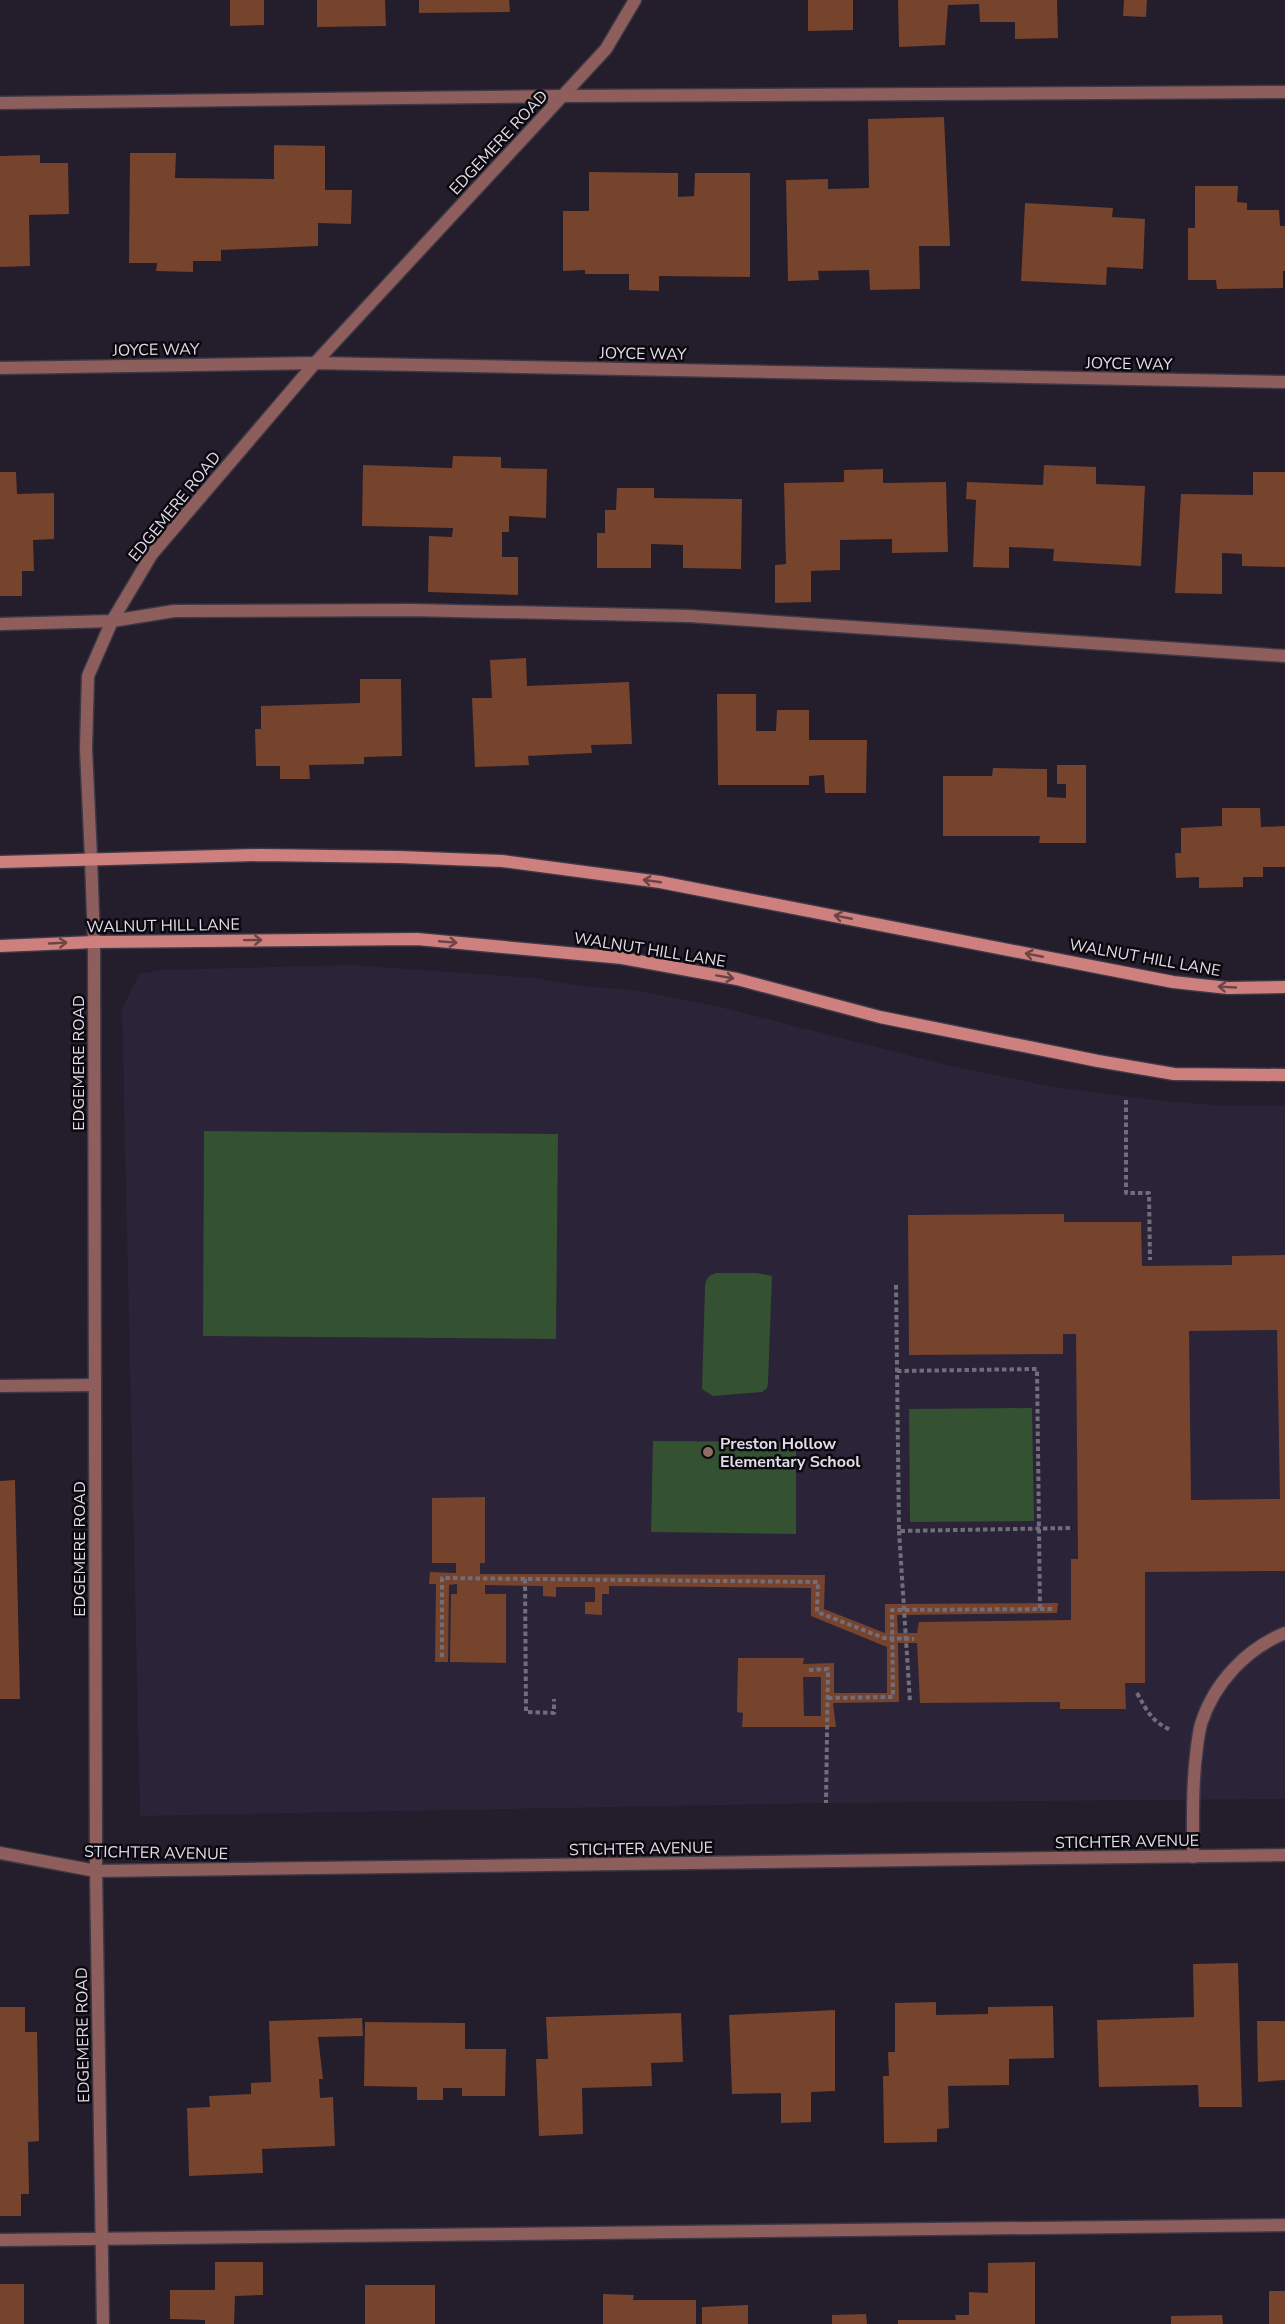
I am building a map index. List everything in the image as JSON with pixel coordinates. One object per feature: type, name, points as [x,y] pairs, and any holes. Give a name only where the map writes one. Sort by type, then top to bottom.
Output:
[{"type":"main road","name":"WALNUT HILL LANE","points":[[0,862],[260,855],[502,861],[660,882],[1173,982],[1228,988],[1285,987]]},
{"type":"main road","name":"WALNUT HILL LANE","points":[[0,946],[94,942],[417,939],[622,958],[737,980],[880,1017],[1098,1061],[1174,1074],[1285,1075]]},
{"type":"street","name":"EDGEMERE ROAD","points":[[103,2324],[96,1871],[94,942],[86,749],[88,676],[112,621],[152,555],[315,363],[606,49],[636,0]]},
{"type":"street","points":[[0,102],[1285,92]]},
{"type":"street","name":"JOYCE WAY","points":[[0,368],[315,363],[1285,382]]},
{"type":"street","points":[[0,624],[112,621],[174,611],[411,610],[689,616],[1285,656]]},
{"type":"street","points":[[0,1386],[95,1385]]},
{"type":"street","points":[[1193,1857],[1195,1766],[1200,1725],[1215,1693],[1236,1664],[1269,1639],[1285,1633]]},
{"type":"street","name":"STICHTER AVENUE","points":[[0,1853],[96,1871],[1285,1855]]},
{"type":"street","points":[[0,2240],[1285,2225]]},
{"type":"path","points":[[1126,1100],[1126,1193],[1149,1193],[1150,1260]]},
{"type":"path","points":[[896,1286],[899,1531],[910,1702]]},
{"type":"path","points":[[897,1371],[1037,1369],[1040,1610]]},
{"type":"path","points":[[899,1531],[1070,1528]]},
{"type":"path","points":[[442,1657],[442,1578],[818,1582],[817,1612],[884,1638],[914,1639]]},
{"type":"path","points":[[525,1579],[526,1712],[554,1713],[555,1699]]},
{"type":"path","points":[[828,1698],[893,1697],[892,1610],[1053,1609]]},
{"type":"path","points":[[809,1670],[828,1670],[826,1803]]},
{"type":"shaded area","name":"Preston Hollow Elementary School","points":[[351,965],[534,978],[581,986],[633,990],[716,1006],[947,1065],[1053,1087],[1162,1101],[1228,1106],[1285,1106],[1285,1799],[826,1803],[140,1816],[122,1009],[139,974],[161,970]]},
{"type":"green space","points":[[204,1131],[558,1134],[556,1339],[203,1336]]},
{"type":"green space","points":[[716,1273],[757,1273],[772,1276],[768,1382],[767,1388],[762,1392],[713,1396],[702,1389],[705,1287],[708,1278]]},
{"type":"green space","points":[[1032,1408],[1034,1521],[910,1522],[909,1409]]},
{"type":"green space","points":[[653,1441],[796,1442],[796,1534],[651,1532]]},
{"type":"building","points":[[230,0],[264,0],[264,25],[230,26]]},
{"type":"building","points":[[317,0],[385,0],[386,26],[317,27]]},
{"type":"building","points":[[419,0],[509,0],[510,12],[419,13]]},
{"type":"building","points":[[808,0],[853,0],[853,30],[808,31]]},
{"type":"building","points":[[898,0],[1057,0],[1058,38],[1015,39],[1015,22],[980,22],[979,4],[948,5],[945,45],[899,47]]},
{"type":"building","points":[[1124,0],[1147,0],[1146,17],[1123,16]]},
{"type":"building","points":[[944,117],[950,246],[919,246],[920,289],[870,290],[869,270],[818,271],[819,280],[788,281],[786,180],[828,179],[828,189],[869,188],[868,119]]},
{"type":"building","points":[[274,145],[325,146],[325,190],[352,190],[351,224],[318,223],[318,246],[221,250],[221,261],[193,261],[193,272],[156,271],[157,263],[129,263],[130,153],[176,153],[175,178],[274,179]]},
{"type":"building","points":[[40,155],[40,163],[68,163],[69,214],[29,215],[30,266],[0,267],[0,156]]},
{"type":"building","points":[[589,172],[678,173],[678,197],[694,196],[695,173],[750,173],[750,277],[659,276],[659,291],[629,290],[629,274],[585,274],[585,270],[563,271],[563,211],[589,211]]},
{"type":"building","points":[[1195,186],[1238,186],[1237,202],[1247,203],[1247,210],[1279,210],[1280,226],[1285,226],[1283,288],[1217,289],[1216,280],[1188,280],[1188,228],[1195,228]]},
{"type":"building","points":[[1025,203],[1113,208],[1112,217],[1145,219],[1143,269],[1107,267],[1106,285],[1021,281]]},
{"type":"building","points":[[453,456],[501,457],[501,468],[547,469],[546,518],[509,516],[509,532],[502,532],[502,557],[518,557],[518,595],[428,592],[429,536],[452,537],[453,528],[362,526],[363,465],[452,468]]},
{"type":"building","points":[[1044,465],[1096,467],[1096,484],[1145,486],[1141,566],[1053,561],[1054,549],[1009,547],[1009,568],[973,567],[976,500],[966,499],[967,482],[1043,485]]},
{"type":"building","points":[[883,469],[883,483],[946,482],[948,552],[892,553],[892,539],[840,540],[840,570],[811,571],[811,602],[775,603],[775,565],[786,564],[784,483],[844,482],[844,470]]},
{"type":"building","points":[[0,472],[16,472],[17,494],[54,493],[54,539],[33,540],[34,571],[22,571],[22,596],[0,596]]},
{"type":"building","points":[[1253,472],[1285,472],[1285,567],[1242,566],[1242,554],[1222,553],[1222,594],[1175,593],[1181,494],[1253,495]]},
{"type":"building","points":[[617,488],[654,488],[654,498],[742,499],[741,569],[683,568],[683,545],[651,544],[651,568],[597,568],[597,533],[605,533],[605,510],[616,510]]},
{"type":"building","points":[[526,658],[527,686],[629,682],[632,744],[591,745],[592,753],[528,756],[529,765],[475,767],[472,698],[492,698],[490,660]]},
{"type":"building","points":[[360,679],[401,679],[402,756],[364,757],[364,764],[309,765],[310,779],[280,779],[280,766],[256,766],[255,729],[261,729],[261,706],[360,703]]},
{"type":"building","points":[[717,694],[756,694],[756,731],[776,731],[777,710],[809,710],[809,740],[867,740],[866,793],[825,793],[824,775],[809,776],[809,785],[718,785]]},
{"type":"building","points":[[1057,765],[1086,765],[1086,843],[1039,843],[1040,836],[943,836],[943,776],[992,776],[993,768],[1047,769],[1047,797],[1066,798],[1066,784],[1057,784]]},
{"type":"building","points":[[1222,808],[1260,808],[1261,827],[1285,826],[1285,867],[1263,867],[1263,877],[1243,877],[1243,887],[1199,888],[1199,877],[1176,878],[1175,853],[1181,853],[1181,828],[1222,826]]},
{"type":"building","points":[[1064,1214],[1064,1222],[1141,1222],[1142,1266],[1232,1265],[1232,1256],[1285,1255],[1285,1571],[1145,1572],[1145,1683],[1125,1683],[1126,1709],[1060,1709],[1060,1702],[920,1703],[917,1643],[898,1643],[899,1702],[833,1703],[836,1727],[742,1727],[743,1713],[737,1712],[738,1658],[804,1658],[803,1664],[834,1663],[834,1693],[887,1693],[887,1647],[811,1616],[811,1588],[609,1586],[609,1594],[602,1594],[602,1615],[585,1614],[585,1602],[595,1602],[595,1587],[556,1587],[556,1597],[543,1596],[543,1586],[485,1585],[485,1594],[506,1594],[506,1663],[450,1662],[451,1594],[457,1594],[457,1584],[449,1585],[448,1662],[435,1662],[436,1584],[429,1584],[430,1572],[456,1573],[456,1563],[432,1563],[432,1498],[485,1497],[485,1563],[480,1563],[480,1574],[825,1575],[824,1609],[885,1633],[885,1604],[1058,1603],[1057,1613],[897,1615],[898,1633],[917,1633],[919,1622],[1071,1620],[1071,1559],[1078,1559],[1076,1334],[1063,1334],[1063,1354],[909,1355],[908,1215]],"holes":[[[1277,1330],[1280,1499],[1191,1500],[1189,1331]],[[803,1677],[821,1677],[821,1716],[804,1716]]]},
{"type":"building","points":[[15,1480],[20,1699],[0,1699],[0,1481]]},
{"type":"building","points":[[1238,1963],[1242,2107],[1199,2107],[1198,2085],[1099,2087],[1097,2020],[1194,2017],[1193,1964]]},
{"type":"building","points":[[936,2002],[936,2015],[988,2014],[988,2007],[1053,2006],[1054,2058],[1009,2059],[1009,2085],[948,2086],[949,2128],[937,2129],[937,2142],[884,2143],[883,2076],[889,2076],[888,2052],[895,2052],[895,2003]]},
{"type":"building","points":[[0,2007],[25,2007],[25,2032],[37,2032],[39,2141],[28,2142],[29,2194],[21,2194],[21,2216],[0,2216]]},
{"type":"building","points":[[835,2010],[835,2091],[811,2092],[811,2122],[781,2123],[781,2093],[732,2094],[729,2015]]},
{"type":"building","points":[[681,2013],[683,2062],[651,2063],[652,2086],[582,2088],[583,2134],[539,2136],[536,2059],[548,2059],[546,2017]]},
{"type":"building","points":[[362,2018],[363,2036],[318,2037],[323,2079],[319,2079],[320,2098],[333,2097],[335,2146],[262,2149],[263,2173],[189,2176],[187,2108],[210,2107],[209,2096],[251,2094],[251,2083],[271,2082],[269,2021]]},
{"type":"building","points":[[1257,2021],[1285,2021],[1285,2080],[1258,2082]]},
{"type":"building","points":[[365,2022],[465,2023],[465,2049],[506,2049],[505,2096],[462,2096],[462,2088],[443,2088],[443,2100],[417,2100],[417,2087],[364,2086]]},
{"type":"building","points":[[215,2262],[263,2262],[263,2295],[235,2296],[234,2324],[205,2324],[205,2320],[170,2319],[170,2290],[215,2290]]},
{"type":"building","points":[[1035,2262],[1035,2324],[898,2324],[898,2320],[956,2320],[955,2315],[969,2315],[969,2292],[988,2293],[988,2263]]},
{"type":"building","points":[[0,2284],[24,2284],[24,2324],[0,2324]]},
{"type":"building","points":[[365,2285],[435,2285],[435,2324],[365,2324]]},
{"type":"building","points":[[1269,2291],[1285,2291],[1285,2324],[1269,2324]]},
{"type":"building","points":[[603,2294],[634,2295],[633,2300],[696,2300],[696,2324],[603,2324]]},
{"type":"building","points":[[748,2305],[748,2324],[702,2324],[702,2307]]},
{"type":"building","points":[[866,2314],[867,2324],[832,2324],[832,2315]]},
{"type":"building","points":[[1222,2315],[1223,2324],[1171,2324],[1171,2316]]},
{"type":"place","name":"Preston Hollow Elementary School","points":[[708,1452]]}]
